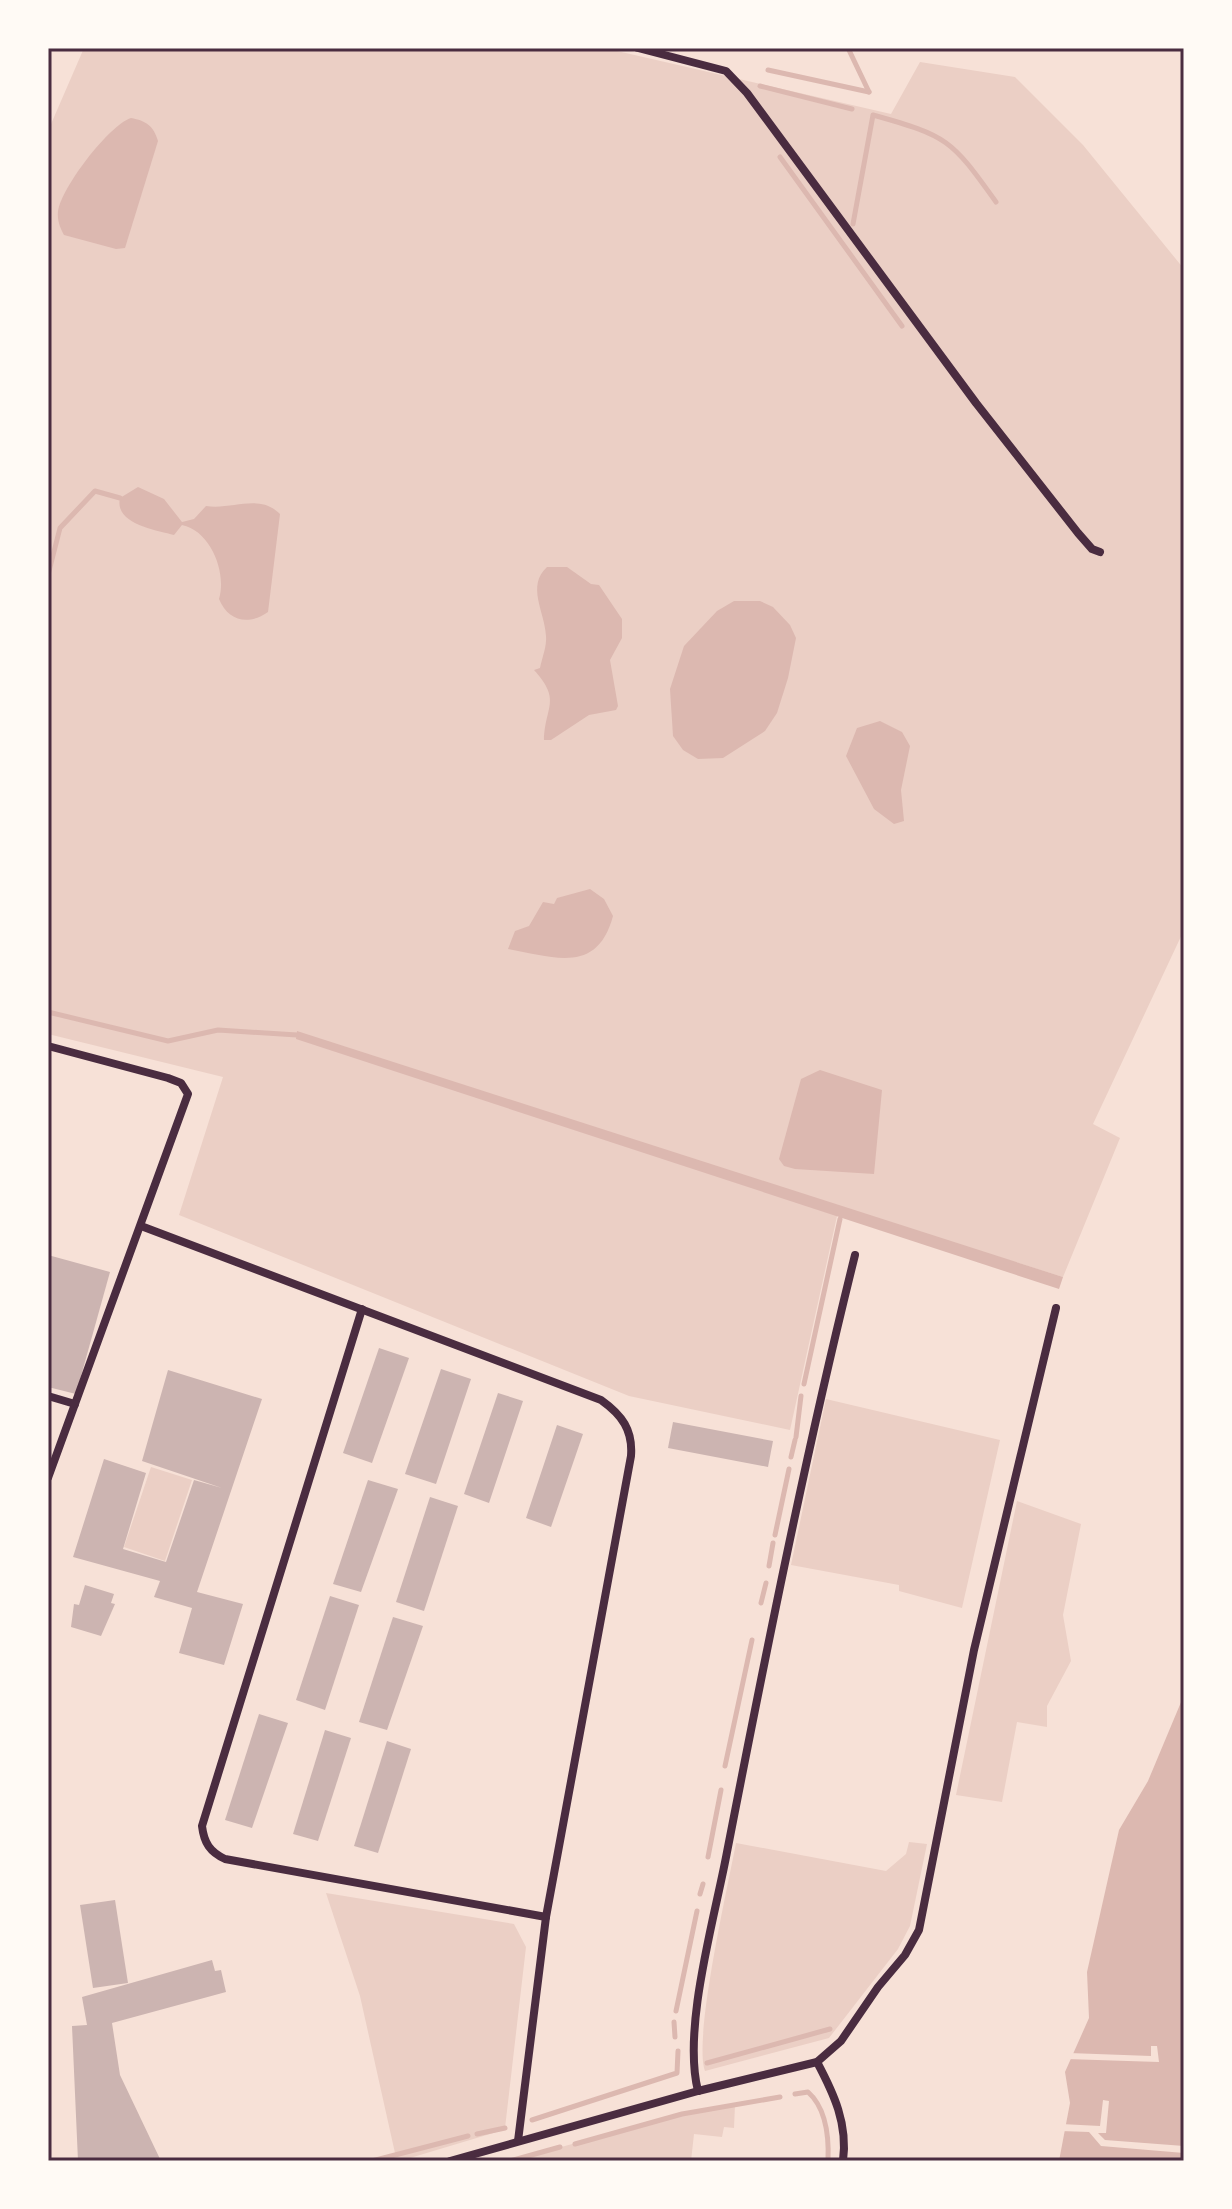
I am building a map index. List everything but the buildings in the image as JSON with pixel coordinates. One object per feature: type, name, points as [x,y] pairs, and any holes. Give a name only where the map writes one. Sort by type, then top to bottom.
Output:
[{"type":"street","points":[[638,48],[726,71],[747,93],[976,403],[1078,533],[1092,549],[1100,552]]},
{"type":"street","points":[[48,1046],[181,1083],[188,1094],[185,1111],[48,1478]]},
{"type":"street","points":[[141,1226],[601,1400],[617,1411],[632,1441],[546,1917],[518,2141]]},
{"type":"street","points":[[698,2091],[694,2074],[695,2023],[717,1905],[820,1396],[855,1255]]},
{"type":"street","points":[[450,2161],[698,2091],[817,2062],[841,2041],[878,1987],[905,1955],[919,1930],[974,1650],[1056,1308]]},
{"type":"street","points":[[362,1309],[202,1826],[203,1836],[214,1854],[225,1859],[546,1917]]},
{"type":"street","points":[[48,1396],[75,1404]]},
{"type":"street","points":[[817,2062],[836,2098],[844,2133],[843,2161]]},
{"type":"shaded area","points":[[84,48],[604,48],[891,114],[920,62],[1015,77],[1083,145],[1184,269],[1184,930],[1093,1124],[1120,1138],[1063,1277],[839,1207],[790,1430],[629,1396],[179,1215],[223,1077],[48,1034],[48,131]]},
{"type":"shaded area","points":[[131,118],[148,125],[158,141],[125,248],[116,249],[64,235],[58,211],[68,188],[99,144]]},
{"type":"shaded area","points":[[138,487],[164,499],[182,522],[194,519],[206,506],[254,503],[263,504],[280,514],[268,612],[246,620],[228,612],[219,599],[221,577],[214,554],[201,535],[182,525],[174,535],[147,528],[123,514],[120,498]]},
{"type":"shaded area","points":[[547,567],[567,567],[591,584],[599,585],[622,619],[622,638],[610,660],[618,706],[616,710],[589,715],[551,740],[544,740],[550,697],[534,670],[540,668],[546,644],[537,591],[541,574]]},
{"type":"shaded area","points":[[734,601],[760,601],[773,607],[790,625],[796,638],[788,678],[777,713],[765,731],[723,758],[698,759],[683,750],[673,736],[670,689],[684,646],[717,611]]},
{"type":"shaded area","points":[[880,721],[902,732],[910,746],[901,790],[904,821],[894,824],[874,809],[846,756],[857,728]]},
{"type":"shaded area","points":[[590,889],[604,899],[613,916],[606,935],[596,947],[572,958],[508,949],[515,931],[529,926],[543,902],[554,904],[557,898]]},
{"type":"shaded area","points":[[297,1031],[1063,1277],[1059,1289],[296,1039]]},
{"type":"shaded area","points":[[820,1070],[882,1090],[874,1174],[795,1169],[784,1166],[779,1159],[801,1079]]},
{"type":"shaded area","points":[[826,1399],[1000,1440],[962,1608],[899,1591],[899,1585],[791,1565]]},
{"type":"shaded area","points":[[151,1467],[192,1480],[165,1561],[124,1547]]},
{"type":"shaded area","points":[[1017,1501],[1081,1524],[1063,1615],[1071,1661],[1047,1706],[1047,1727],[1017,1722],[1002,1802],[956,1795]]},
{"type":"shaded area","points":[[1184,1695],[1184,2161],[1059,2161],[1070,2103],[1065,2072],[1089,2018],[1087,1972],[1119,1830],[1148,1781]]},
{"type":"shaded area","points":[[909,1842],[927,1844],[910,1926],[898,1949],[829,2038],[705,2071],[703,2054],[707,1996],[736,1843],[886,1871],[906,1854]]},
{"type":"shaded area","points":[[326,1893],[514,1924],[526,1947],[505,2128],[400,2161],[365,2161],[395,2153],[360,1996]]},
{"type":"shaded area","points":[[735,2105],[734,2128],[724,2127],[722,2137],[694,2134],[691,2161],[510,2161],[682,2114]]},
{"type":"pier","points":[[1151,2046],[1157,2046],[1159,2062],[1066,2059],[1069,2053],[1151,2056]]},
{"type":"pier","points":[[1103,2100],[1109,2101],[1106,2133],[1098,2133],[1105,2140],[1184,2146],[1184,2153],[1101,2146],[1089,2132],[1060,2131],[1061,2124],[1100,2126]]},
{"type":"waterway","points":[[848,48],[869,92]]},
{"type":"waterway","points":[[768,70],[869,92]]},
{"type":"waterway","points":[[760,86],[852,109]]},
{"type":"waterway","points":[[853,224],[873,115],[918,129],[946,143],[957,152],[996,202]]},
{"type":"waterway","points":[[780,157],[902,326]]},
{"type":"waterway","points":[[48,575],[60,528],[95,491],[120,498]]},
{"type":"waterway","points":[[48,1012],[168,1041],[218,1030],[297,1035]]},
{"type":"waterway","points":[[804,1384],[840,1219]]},
{"type":"waterway","points":[[796,1437],[801,1396]]},
{"type":"waterway","points":[[791,1457],[795,1440]]},
{"type":"waterway","points":[[775,1535],[789,1469]]},
{"type":"waterway","points":[[769,1566],[773,1543]]},
{"type":"waterway","points":[[761,1603],[766,1583]]},
{"type":"waterway","points":[[725,1766],[752,1640]]},
{"type":"waterway","points":[[708,1857],[721,1790]]},
{"type":"waterway","points":[[700,1894],[703,1884]]},
{"type":"waterway","points":[[676,2011],[697,1911]]},
{"type":"waterway","points":[[674,2022],[675,2037]]},
{"type":"waterway","points":[[707,2063],[830,2029]]},
{"type":"waterway","points":[[532,2120],[677,2073],[678,2051]]},
{"type":"waterway","points":[[795,2094],[808,2092],[819,2106],[827,2133],[828,2161]]},
{"type":"waterway","points":[[575,2144],[682,2114],[780,2097]]},
{"type":"waterway","points":[[477,2134],[505,2128]]},
{"type":"waterway","points":[[372,2161],[468,2136]]},
{"type":"waterway","points":[[510,2161],[560,2147]]}]
